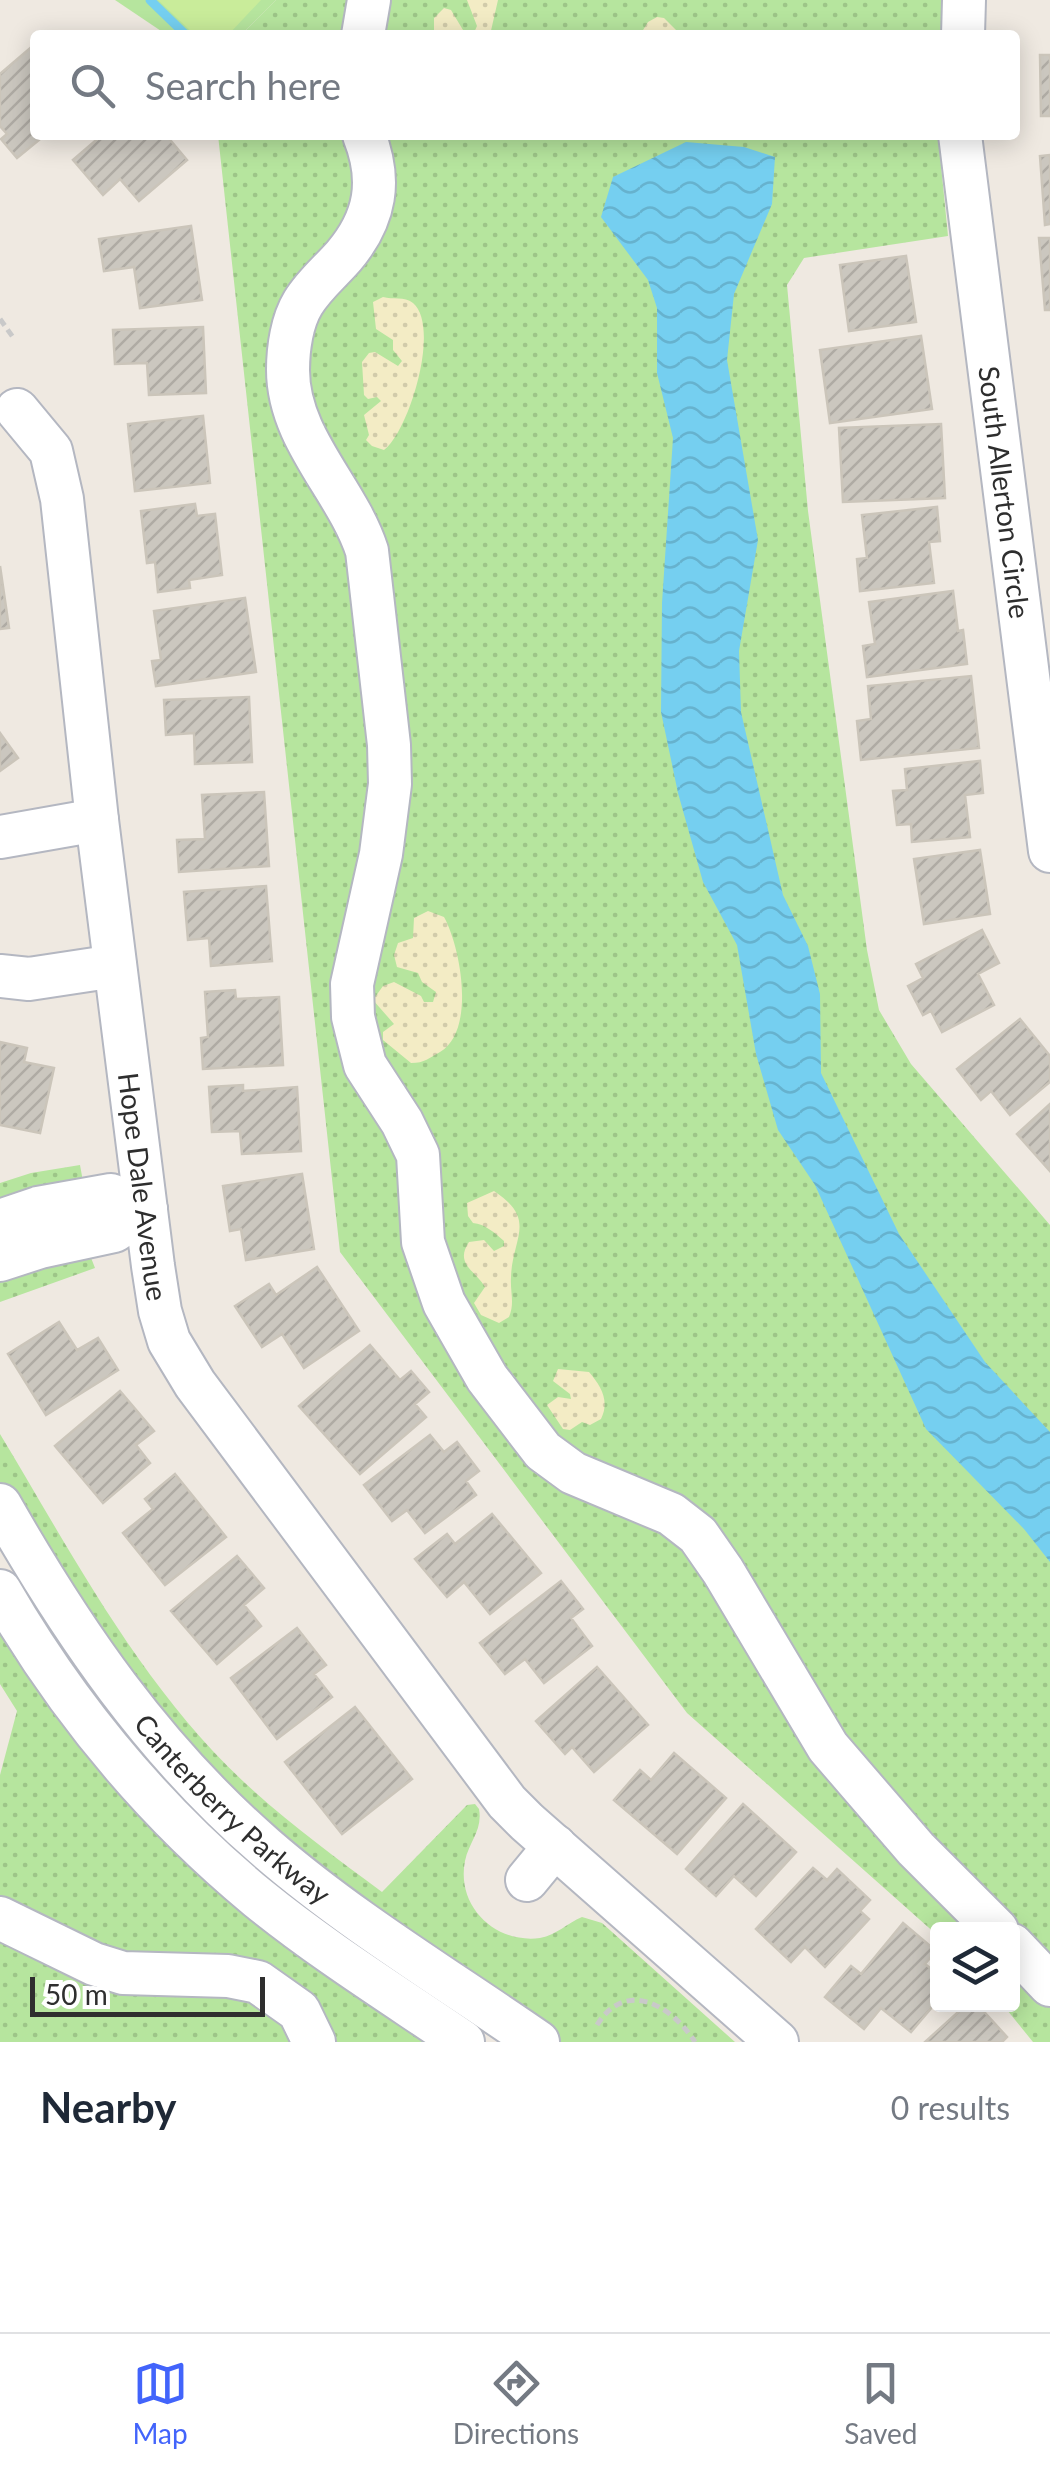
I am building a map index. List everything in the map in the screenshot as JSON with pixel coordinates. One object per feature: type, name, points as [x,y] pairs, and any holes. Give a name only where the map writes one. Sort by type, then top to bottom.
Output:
[{"type":"street","points":[[364,30],[369,0]]},
{"type":"street","points":[[963,30],[964,0]]},
{"type":"street","points":[[366,140],[376,188],[372,204],[353,244],[298,313],[288,370],[290,396],[302,429],[358,522],[367,552],[390,784],[381,854],[352,984],[353,1018],[365,1065],[418,1155],[421,1231],[435,1280],[487,1378],[544,1451],[573,1473],[672,1514],[698,1535],[828,1747],[905,1837],[989,1922]]},
{"type":"street","name":"South Allerton Circle","points":[[961,140],[1050,851]]},
{"type":"street","name":"Hope Dale Avenue","points":[[17,410],[51,451],[57,469],[146,1210],[160,1311],[169,1341],[183,1366],[508,1802],[777,2042]]},
{"type":"street","points":[[0,836],[97,820]]},
{"type":"street","points":[[0,976],[29,979],[115,966]]},
{"type":"street","points":[[0,1221],[38,1208],[111,1195],[146,1210]]},
{"type":"street","points":[[0,1260],[114,1231],[146,1210]]},
{"type":"street","name":"Canterberry Parkway","points":[[0,1505],[81,1639],[122,1698],[199,1785],[292,1870],[538,2042]]},
{"type":"street","name":"Canterberry Parkway","points":[[0,1591],[39,1656],[92,1728],[216,1862],[293,1925],[463,2042]]},
{"type":"street","points":[[527,1880],[555,1846]]},
{"type":"street","points":[[0,1918],[94,1964],[123,1973],[228,1976],[258,1982],[299,2011],[314,2042]]},
{"type":"street","points":[[1020,1953],[1050,1985]]},
{"type":"path","points":[[0,320],[15,340]]},
{"type":"path","points":[[597,2024],[616,2004],[640,2001],[677,2017],[695,2042]]},
{"type":"green space","points":[[115,0],[276,0],[246,30],[160,30]]},
{"type":"green space","points":[[158,0],[261,0],[233,30],[190,30]]},
{"type":"green space","points":[[276,0],[943,0],[942,30],[246,30]]},
{"type":"green space","points":[[219,140],[938,140],[948,236],[804,258],[787,285],[808,511],[867,950],[879,1010],[911,1064],[1050,1225],[1050,2042],[1033,2042],[1009,2012],[1020,2012],[1020,1922],[930,1922],[930,1929],[687,1713],[340,1252]]},
{"type":"green space","points":[[80,1165],[84,1187],[0,1209],[0,1183]]},
{"type":"green space","points":[[88,1250],[95,1268],[0,1302],[0,1274]]},
{"type":"green space","points":[[0,1434],[82,1572],[141,1661],[207,1745],[278,1812],[382,1892],[467,1805],[475,1804],[479,1823],[465,1861],[464,1877],[473,1907],[482,1919],[508,1935],[523,1938],[546,1936],[582,1917],[602,1923],[735,2042],[560,2042],[354,1902],[241,1809],[71,1600],[0,1482]]},
{"type":"green space","points":[[0,1615],[21,1650],[438,2042],[0,2042],[0,1775],[17,1711],[0,1684]]},
{"type":"sand","points":[[467,0],[498,0],[491,30],[475,30]]},
{"type":"sand","points":[[444,8],[451,10],[463,30],[434,30],[434,18]]},
{"type":"sand","points":[[664,18],[676,30],[643,30],[648,22]]},
{"type":"sand","points":[[383,297],[413,303],[421,315],[424,333],[412,401],[394,439],[384,450],[366,440],[369,435],[364,415],[381,401],[364,395],[362,362],[375,352],[398,366],[402,361],[393,350],[393,340],[376,329],[373,302]]},
{"type":"sand","points":[[428,911],[444,917],[456,948],[462,1008],[451,1041],[430,1058],[411,1063],[383,1040],[383,1032],[394,1024],[373,1000],[383,986],[394,982],[421,996],[424,1002],[433,1002],[436,992],[422,982],[418,973],[397,967],[394,955],[398,943],[413,938],[414,918]]},
{"type":"sand","points":[[494,1191],[507,1201],[519,1221],[512,1263],[511,1312],[499,1323],[481,1315],[474,1303],[485,1287],[464,1256],[469,1242],[484,1240],[494,1251],[504,1246],[497,1235],[473,1223],[468,1216],[467,1203]]},
{"type":"sand","points":[[558,1369],[589,1372],[603,1394],[601,1419],[590,1425],[582,1422],[570,1430],[563,1429],[547,1405],[558,1397],[571,1399],[553,1381]]},
{"type":"water","points":[[686,142],[744,147],[775,157],[772,204],[734,294],[727,360],[758,540],[739,651],[741,712],[783,895],[808,946],[820,994],[821,1073],[899,1234],[985,1362],[1050,1432],[1050,1562],[1024,1529],[926,1429],[815,1185],[778,1130],[756,1054],[737,945],[703,882],[678,793],[661,712],[662,603],[673,438],[657,373],[657,308],[648,280],[601,217],[613,177]]},
{"type":"building","points":[[30,48],[30,140],[39,140],[17,158],[1,139],[7,134],[0,126],[0,74]]},
{"type":"building","points":[[1040,55],[1050,55],[1050,116],[1041,116]]},
{"type":"building","points":[[96,140],[170,140],[187,160],[139,201],[120,179],[103,195],[73,160]]},
{"type":"building","points":[[1050,155],[1050,224],[1045,225],[1040,156]]},
{"type":"building","points":[[191,226],[202,300],[140,308],[134,267],[104,271],[99,239]]},
{"type":"building","points":[[1039,238],[1050,238],[1050,310],[1045,310]]},
{"type":"building","points":[[906,256],[916,322],[849,331],[840,265]]},
{"type":"building","points":[[203,327],[206,393],[149,395],[147,363],[115,364],[113,330]]},
{"type":"building","points":[[921,336],[932,409],[830,423],[820,350]]},
{"type":"building","points":[[203,416],[210,483],[135,491],[128,424]]},
{"type":"building","points":[[941,424],[945,498],[843,502],[839,428]]},
{"type":"building","points":[[195,504],[197,516],[215,514],[222,575],[189,580],[190,588],[158,592],[155,562],[147,563],[141,511]]},
{"type":"building","points":[[937,507],[940,541],[929,542],[934,583],[860,591],[857,559],[867,558],[862,515]]},
{"type":"building","points":[[0,566],[9,628],[0,629]]},
{"type":"building","points":[[953,591],[967,664],[867,677],[863,646],[875,644],[869,602]]},
{"type":"building","points":[[245,598],[256,672],[156,686],[152,661],[161,660],[154,611]]},
{"type":"building","points":[[971,676],[979,748],[861,760],[857,721],[871,719],[868,686]]},
{"type":"building","points":[[249,697],[252,762],[195,764],[194,733],[166,735],[164,700]]},
{"type":"building","points":[[0,733],[18,758],[0,771]]},
{"type":"building","points":[[980,761],[983,793],[965,795],[970,837],[912,842],[911,824],[897,825],[893,791],[907,790],[905,769]]},
{"type":"building","points":[[264,792],[269,866],[179,872],[177,840],[205,839],[202,795]]},
{"type":"building","points":[[980,850],[990,914],[924,924],[914,859]]},
{"type":"building","points":[[266,886],[272,961],[211,966],[209,938],[188,940],[184,892]]},
{"type":"building","points":[[982,930],[999,963],[978,974],[994,1005],[942,1032],[931,1011],[923,1015],[908,986],[923,978],[916,964]]},
{"type":"building","points":[[235,990],[236,999],[279,997],[283,1065],[203,1069],[201,1038],[208,1037],[205,992]]},
{"type":"building","points":[[1020,1019],[1050,1056],[1050,1082],[1010,1115],[991,1091],[981,1100],[957,1069]]},
{"type":"building","points":[[0,1042],[27,1048],[24,1062],[54,1068],[40,1133],[0,1125]]},
{"type":"building","points":[[243,1085],[243,1091],[297,1087],[301,1151],[242,1154],[240,1131],[212,1132],[209,1087]]},
{"type":"building","points":[[1050,1104],[1050,1171],[1017,1134]]},
{"type":"building","points":[[302,1174],[314,1249],[246,1260],[241,1229],[230,1231],[223,1186]]},
{"type":"building","points":[[317,1267],[359,1331],[304,1368],[282,1334],[262,1347],[235,1306],[269,1284],[276,1295]]},
{"type":"building","points":[[59,1322],[77,1350],[98,1338],[118,1370],[46,1415],[8,1354]]},
{"type":"building","points":[[370,1345],[400,1380],[411,1371],[429,1392],[415,1404],[426,1417],[360,1474],[299,1406]]},
{"type":"building","points":[[120,1391],[154,1431],[136,1445],[150,1463],[103,1503],[55,1446]]},
{"type":"building","points":[[430,1435],[444,1452],[457,1442],[479,1471],[466,1481],[476,1495],[425,1533],[407,1510],[392,1521],[364,1485]]},
{"type":"building","points":[[175,1474],[226,1537],[165,1585],[123,1533],[153,1509],[145,1499]]},
{"type":"building","points":[[492,1514],[541,1573],[490,1614],[464,1582],[447,1597],[415,1559],[447,1534],[455,1544]]},
{"type":"building","points":[[237,1556],[264,1588],[244,1605],[261,1626],[217,1664],[171,1611]]},
{"type":"building","points":[[561,1581],[583,1609],[571,1618],[592,1646],[544,1683],[525,1659],[505,1674],[480,1643]]},
{"type":"building","points":[[297,1628],[326,1665],[314,1674],[332,1697],[277,1739],[231,1678]]},
{"type":"building","points":[[597,1667],[648,1725],[594,1772],[572,1747],[565,1754],[536,1721]]},
{"type":"building","points":[[355,1707],[412,1779],[342,1834],[285,1762]]},
{"type":"building","points":[[674,1753],[726,1798],[677,1854],[614,1800],[640,1770],[651,1780]]},
{"type":"building","points":[[743,1804],[796,1852],[756,1896],[734,1876],[716,1896],[686,1869]]},
{"type":"building","points":[[813,1868],[827,1880],[837,1869],[870,1900],[860,1911],[869,1919],[825,1967],[805,1947],[791,1962],[756,1929]]},
{"type":"building","points":[[903,1923],[930,1946],[930,1958],[925,1964],[930,1968],[930,2009],[911,2032],[881,2008],[864,2029],[825,1997],[851,1966],[861,1974]]},
{"type":"building","points":[[958,2012],[984,2012],[1007,2037],[1002,2042],[925,2042]]},
{"type":"waterway","points":[[150,0],[181,30]]}]
